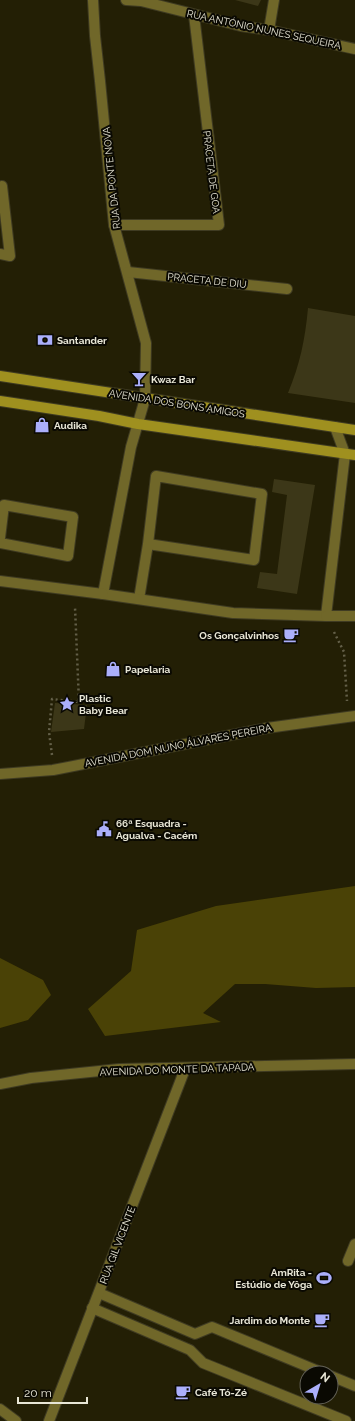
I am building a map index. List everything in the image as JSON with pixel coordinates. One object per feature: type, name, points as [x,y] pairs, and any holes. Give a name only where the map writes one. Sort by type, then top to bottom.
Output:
[{"type":"main road","name":"AVENIDA DOS BONS AMIGOS","points":[[0,376],[355,430]]},
{"type":"main road","points":[[0,401],[99,416],[138,424],[350,454]]},
{"type":"street","name":"RUA DA PONTE NOVA","points":[[93,0],[95,36],[114,225],[128,272],[146,343],[145,399],[131,447],[103,594]]},
{"type":"street","name":"RUA ANTÓNIO NUNES SEQUEIRA","points":[[126,0],[141,1],[241,26],[269,30],[355,48]]},
{"type":"street","points":[[269,30],[274,0]]},
{"type":"street","name":"PRACETA DE GOA","points":[[114,225],[219,225],[194,15]]},
{"type":"street","points":[[0,254],[10,256],[2,186]]},
{"type":"street","name":"PRACETA DE DIU","points":[[128,272],[287,289]]},
{"type":"street","points":[[326,616],[350,454],[335,427]]},
{"type":"street","points":[[138,600],[148,544],[156,476],[262,494],[254,560],[148,544]]},
{"type":"street","points":[[0,538],[4,505],[73,517],[68,556],[0,544]]},
{"type":"street","points":[[0,581],[75,590],[233,613],[355,616]]},
{"type":"street","name":"AVENIDA DOM NUNO ÁLVARES PEREIRA","points":[[0,774],[53,770],[267,728],[352,716]]},
{"type":"street","name":"AVENIDA DO MONTE DA TAPADA","points":[[0,1084],[32,1078],[120,1069],[185,1069],[355,1064]]},
{"type":"street","name":"RUA GIL VICENTE","points":[[48,1421],[185,1069]]},
{"type":"street","points":[[348,1261],[355,1244]]},
{"type":"street","points":[[99,1293],[195,1334],[212,1326],[304,1365]]},
{"type":"street","points":[[92,1308],[190,1350],[203,1363],[346,1421]]},
{"type":"street","points":[[339,1379],[355,1386]]},
{"type":"street","points":[[0,1409],[16,1421]]},
{"type":"path","points":[[53,770],[49,732],[52,700],[78,702],[75,590]]},
{"type":"path","points":[[326,616],[344,652],[352,716]]},
{"type":"shaded area","points":[[235,0],[261,0],[258,6]]},
{"type":"shaded area","points":[[308,308],[355,316],[355,403],[288,393],[296,372],[301,352]]},
{"type":"shaded area","points":[[274,479],[315,485],[297,594],[257,588],[260,572],[277,574],[287,495],[272,492]]},
{"type":"shaded area","points":[[55,703],[87,705],[84,729],[51,732]]},
{"type":"shaded area","points":[[355,886],[355,987],[316,988],[265,984],[235,984],[203,1013],[221,1022],[105,1036],[88,1009],[131,971],[137,930],[216,906]]},
{"type":"shaded area","points":[[0,958],[43,980],[51,995],[28,1020],[0,1028]]},
{"type":"place","name":"Santander","points":[[45,340]]},
{"type":"place","name":"Kwaz Bar","points":[[139,379]]},
{"type":"place","name":"Audika","points":[[42,425]]},
{"type":"place","name":"Os Gonçalvinhos","points":[[291,635]]},
{"type":"place","name":"Papelaria","points":[[113,669]]},
{"type":"place","name":"Plastic Baby Bear","points":[[67,704]]},
{"type":"place","name":"66ª Esquadra - Agualva - Cacém","points":[[104,829]]},
{"type":"place","name":"AmRita - Estúdio de Yôga","points":[[324,1278]]},
{"type":"place","name":"Jardim do Monte","points":[[322,1320]]},
{"type":"place","name":"Café Tó-Zé","points":[[183,1392]]}]
